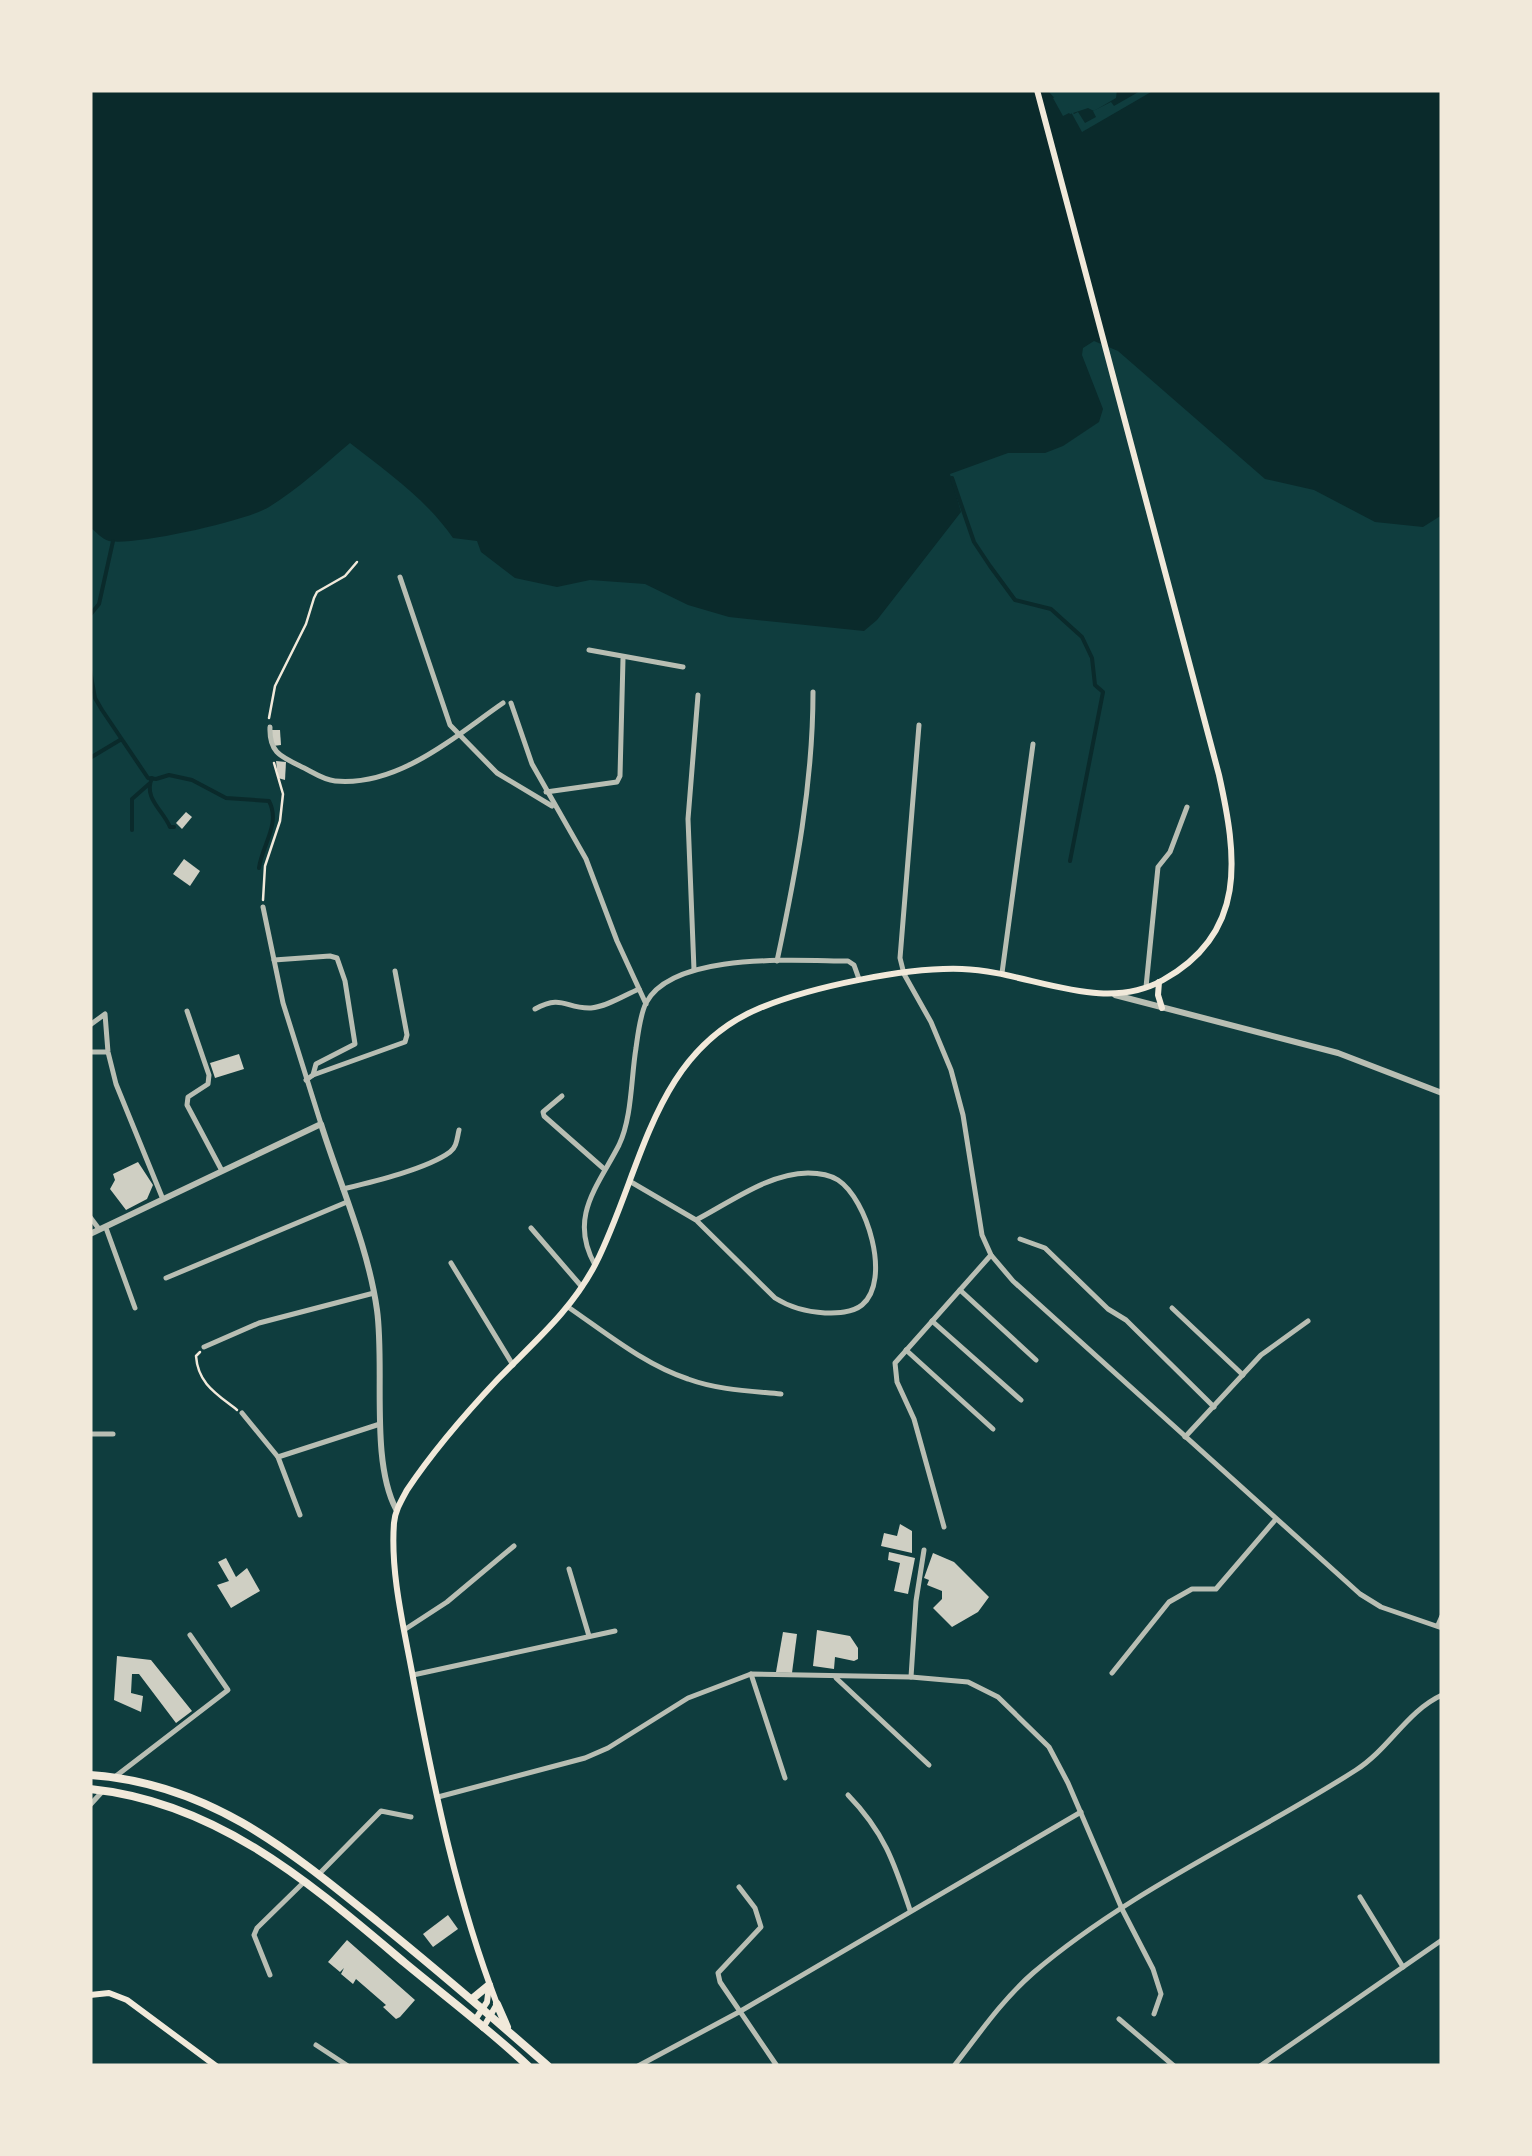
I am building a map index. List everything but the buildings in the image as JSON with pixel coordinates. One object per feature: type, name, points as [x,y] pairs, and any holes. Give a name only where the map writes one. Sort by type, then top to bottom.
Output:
[{"type":"main road","points":[[509,2032],[489,1985],[454,1878],[404,1630],[395,1554],[396,1510],[418,1474],[467,1414],[568,1307],[595,1264],[674,1079],[691,1054],[712,1034],[762,1007],[860,982],[946,968],[1115,995],[1146,987],[1190,962],[1215,934],[1231,888],[1231,830],[1220,774],[1037,90]]},
{"type":"main road","points":[[1159,982],[1162,1008]]},
{"type":"main road","points":[[90,1776],[116,1776],[173,1791],[219,1808],[264,1833],[472,1999],[548,2066]]},
{"type":"main road","points":[[90,1790],[175,1806],[256,1846],[305,1880],[528,2066]]},
{"type":"main road","points":[[472,1999],[489,1985]]},
{"type":"main road","points":[[479,2024],[489,1985]]},
{"type":"main road","points":[[90,1995],[109,1993],[127,2000],[216,2066]]},
{"type":"main road","points":[[479,2024],[492,2016],[497,2004]]},
{"type":"street","points":[[400,577],[450,726],[498,773],[555,808]]},
{"type":"street","points":[[589,650],[684,667]]},
{"type":"street","points":[[546,792],[616,782],[620,776],[623,658]]},
{"type":"street","points":[[776,961],[794,878],[813,752],[813,692]]},
{"type":"street","points":[[694,970],[688,819],[698,695]]},
{"type":"street","points":[[270,727],[270,741],[276,754],[331,781],[366,779],[415,761],[506,703],[546,792],[586,859],[646,1004],[624,1131],[619,1146],[603,1168],[587,1210],[584,1240],[595,1264]]},
{"type":"street","points":[[919,725],[900,958],[904,974],[932,1022],[952,1070],[964,1115],[977,1217],[991,1255],[1012,1281],[1360,1594],[1381,1606],[1440,1627],[1442,1616]]},
{"type":"street","points":[[1002,974],[1033,744]]},
{"type":"street","points":[[1146,987],[1158,866],[1170,852],[1187,808]]},
{"type":"street","points":[[263,906],[306,1080],[374,1293],[386,1483],[396,1510]]},
{"type":"street","points":[[274,960],[330,956],[337,958],[340,966],[355,1044],[316,1064],[313,1075]]},
{"type":"street","points":[[646,1004],[664,986],[694,970],[776,961],[848,961],[854,965],[860,982]]},
{"type":"street","points":[[306,1080],[404,1042],[407,1035],[395,970]]},
{"type":"street","points":[[535,1009],[551,1000],[591,1008],[639,989]]},
{"type":"street","points":[[1115,995],[1338,1053],[1442,1093]]},
{"type":"street","points":[[187,1011],[209,1075],[208,1084],[188,1097],[187,1106],[221,1169]]},
{"type":"street","points":[[90,1025],[105,1014],[108,1052],[125,1111],[162,1197]]},
{"type":"street","points":[[90,1052],[108,1052]]},
{"type":"street","points":[[562,1096],[543,1113],[603,1168]]},
{"type":"street","points":[[90,1234],[321,1124]]},
{"type":"street","points":[[343,1189],[398,1174],[446,1154],[456,1145],[459,1130]]},
{"type":"street","points":[[631,1182],[696,1220],[790,1308],[841,1313],[864,1304],[870,1295],[876,1266],[862,1210],[852,1194],[826,1175],[792,1175],[768,1183],[696,1220]]},
{"type":"street","points":[[166,1278],[347,1202]]},
{"type":"street","points":[[90,1217],[102,1227],[135,1308]]},
{"type":"street","points":[[531,1228],[582,1286]]},
{"type":"street","points":[[1020,1239],[1045,1248],[1126,1320],[1214,1407]]},
{"type":"street","points":[[944,1527],[894,1364],[991,1255]]},
{"type":"street","points":[[451,1264],[513,1365]]},
{"type":"street","points":[[960,1290],[1036,1360]]},
{"type":"street","points":[[204,1347],[258,1323],[374,1293]]},
{"type":"street","points":[[568,1307],[632,1350],[687,1379],[716,1387],[781,1394]]},
{"type":"street","points":[[1172,1308],[1242,1375]]},
{"type":"street","points":[[1185,1437],[1261,1355],[1308,1321]]},
{"type":"street","points":[[932,1322],[1020,1400]]},
{"type":"street","points":[[906,1350],[993,1428]]},
{"type":"street","points":[[242,1413],[278,1457],[300,1515]]},
{"type":"street","points":[[278,1457],[382,1423]]},
{"type":"street","points":[[90,1434],[113,1434]]},
{"type":"street","points":[[1112,1673],[1168,1602],[1192,1589],[1216,1589],[1276,1519]]},
{"type":"street","points":[[404,1630],[447,1602],[514,1546]]},
{"type":"street","points":[[911,1677],[924,1550]]},
{"type":"street","points":[[568,1569],[589,1636]]},
{"type":"street","points":[[413,1676],[614,1631]]},
{"type":"street","points":[[116,1776],[228,1690],[190,1635]]},
{"type":"street","points":[[750,1674],[785,1778]]},
{"type":"street","points":[[435,1798],[585,1758],[688,1698],[750,1674],[968,1682],[998,1696],[1049,1747],[1153,1969],[1162,1994],[1154,2014]]},
{"type":"street","points":[[834,1676],[929,1764]]},
{"type":"street","points":[[954,2066],[999,2006],[1034,1972],[1122,1909],[1258,1825],[1354,1772],[1427,1702],[1442,1695]]},
{"type":"street","points":[[90,1805],[103,1791]]},
{"type":"street","points":[[848,1796],[879,1830],[890,1850],[910,1911]]},
{"type":"street","points":[[319,1874],[380,1811],[411,1817]]},
{"type":"street","points":[[638,2066],[739,2012],[1081,1812]]},
{"type":"street","points":[[270,1975],[254,1936],[257,1928],[305,1880]]},
{"type":"street","points":[[739,1887],[755,1908],[761,1927],[718,1974],[777,2066]]},
{"type":"street","points":[[1360,1897],[1403,1967]]},
{"type":"street","points":[[1260,2066],[1442,1940]]},
{"type":"street","points":[[1119,2019],[1174,2066]]},
{"type":"street","points":[[316,2045],[348,2066]]},
{"type":"path","points":[[270,727],[270,702],[282,668],[306,624],[316,592],[345,576],[357,562]]},
{"type":"path","points":[[263,906],[266,866],[280,821],[283,794],[274,766],[276,754]]},
{"type":"path","points":[[204,1347],[196,1356],[197,1372],[206,1385],[242,1413]]},
{"type":"water","points":[[90,90],[1047,90],[1070,114],[1088,108],[1094,111],[1116,98],[1117,90],[1442,90],[1442,515],[1423,527],[1375,522],[1314,490],[1265,479],[1118,351],[1094,341],[1083,348],[1082,355],[1103,409],[1099,422],[1045,453],[1008,453],[950,474],[961,512],[877,620],[864,631],[729,617],[688,605],[645,584],[590,580],[557,587],[515,578],[481,552],[477,541],[453,538],[418,498],[350,443],[290,492],[257,513],[165,536],[109,541],[90,527]]},
{"type":"pier","points":[[1142,90],[1151,92],[1082,132],[1071,112],[1063,116],[1053,98],[1058,95],[1085,123],[1096,117],[1093,111],[1111,102],[1114,106]]},
{"type":"waterway","points":[[952,478],[974,542],[990,566],[1015,600],[1051,609],[1082,637],[1092,658],[1095,685],[1103,692],[1070,861]]},
{"type":"waterway","points":[[90,615],[99,604],[113,541]]},
{"type":"waterway","points":[[90,670],[95,698],[148,778],[169,775],[192,780],[226,798],[269,801],[272,826],[259,868]]},
{"type":"waterway","points":[[90,758],[120,740]]},
{"type":"waterway","points":[[152,778],[152,798],[170,827],[174,827]]},
{"type":"waterway","points":[[132,830],[132,799],[149,784]]}]
